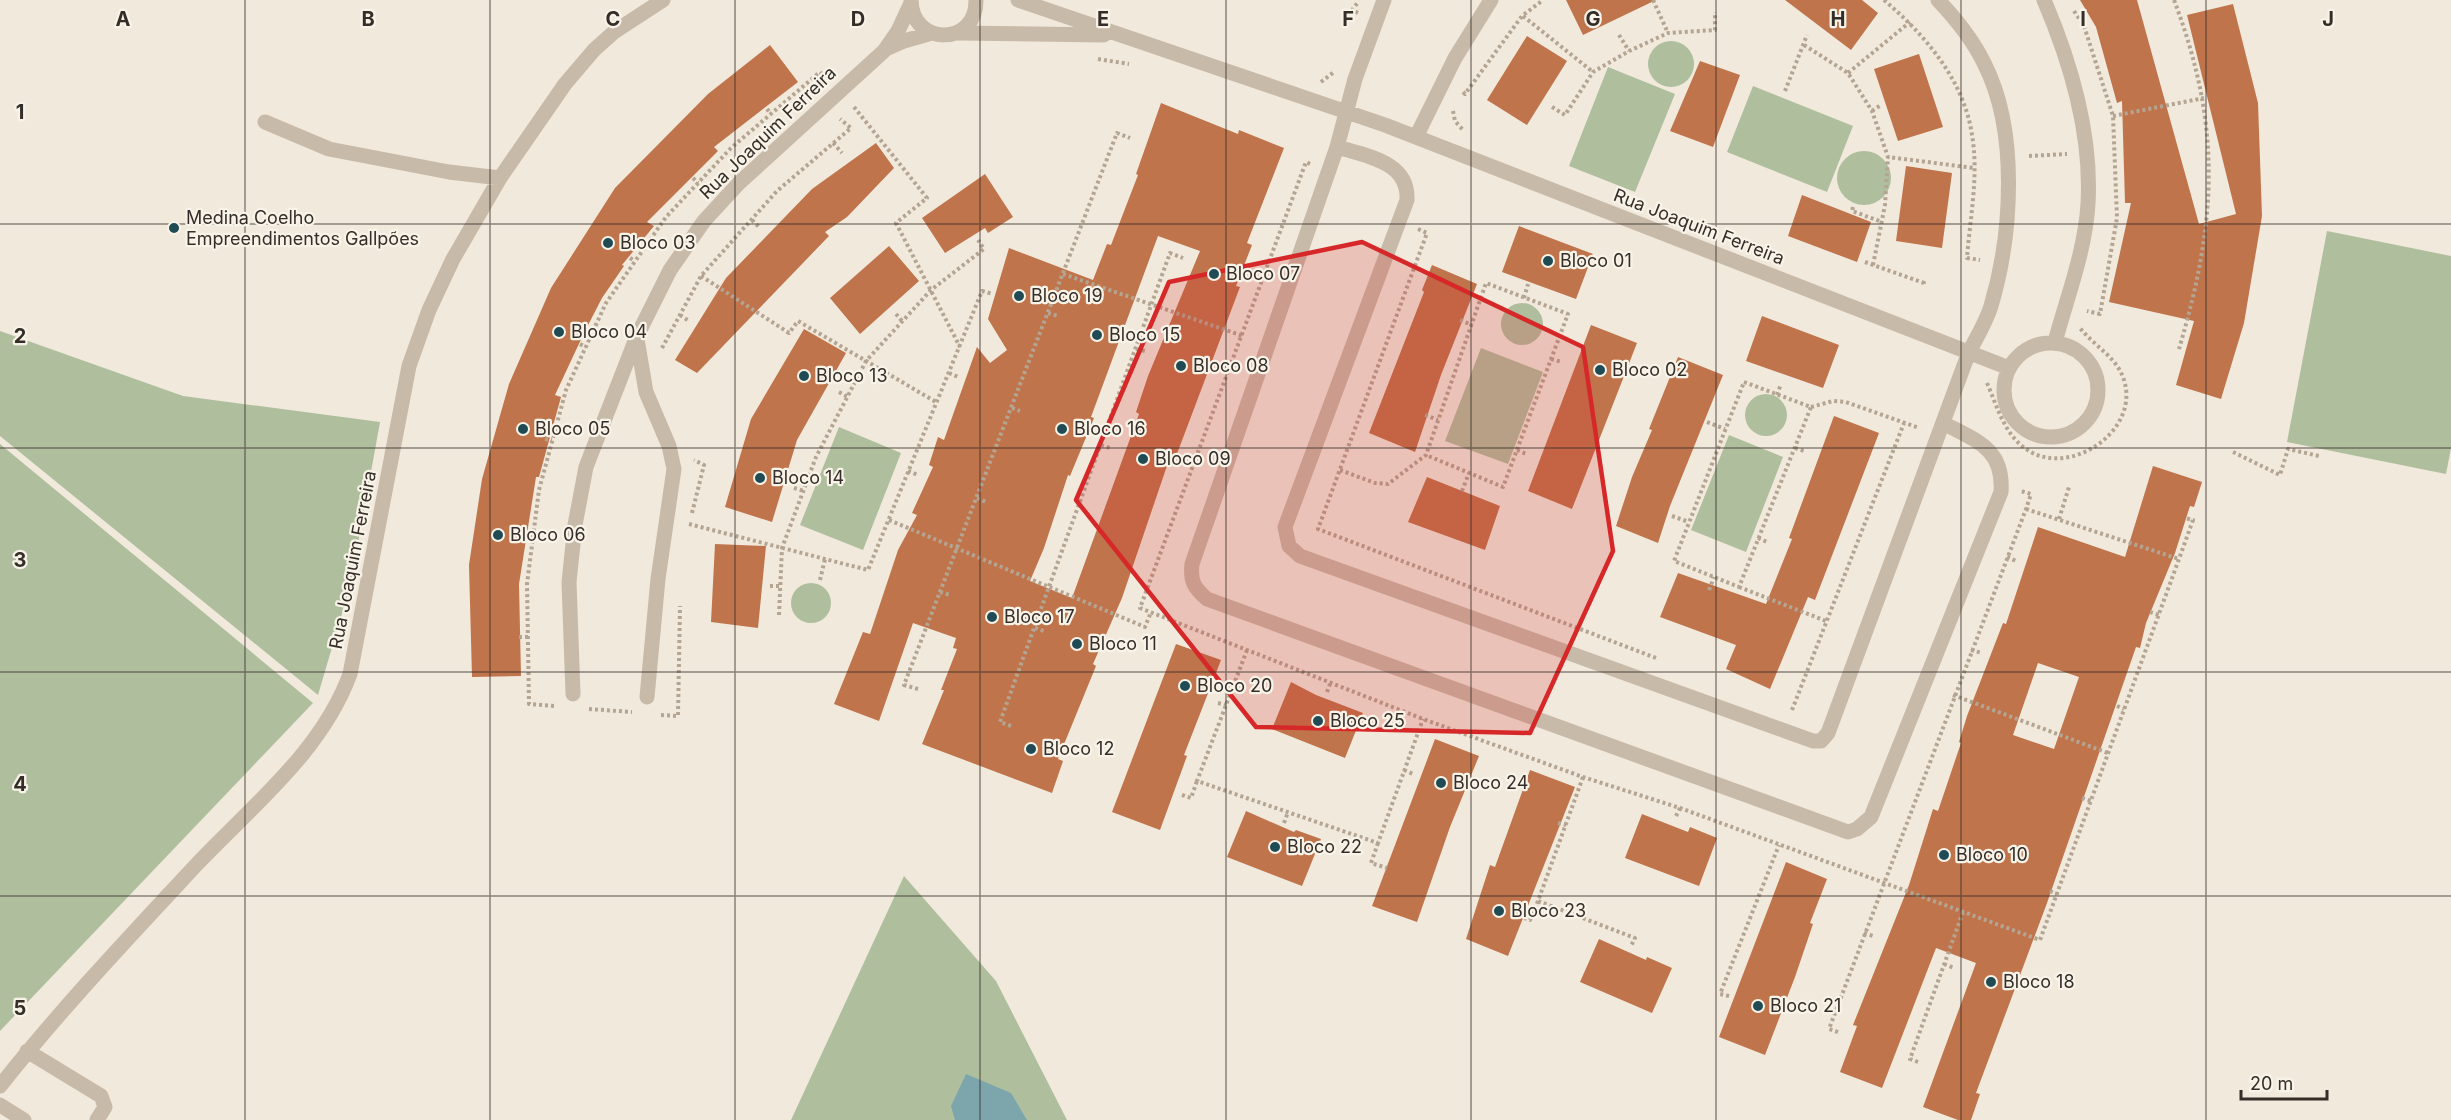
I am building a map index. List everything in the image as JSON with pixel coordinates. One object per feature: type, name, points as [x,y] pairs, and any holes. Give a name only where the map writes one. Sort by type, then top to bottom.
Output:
[{"type":"street","name":"Rua Joaquim Ferreira","points":[[0,1086],[27,1051],[196,865],[304,752],[330,719],[350,674],[409,366],[429,310],[453,260],[500,178],[565,84],[594,50],[614,32],[663,0]]},
{"type":"street","points":[[957,33],[973,18],[976,0]]},
{"type":"street","name":"Rua Joaquim Ferreira","points":[[1018,0],[1346,111],[2009,368]]},
{"type":"street","points":[[1384,0],[1346,111],[1337,147],[1192,564],[1190,576],[1195,588],[1207,599],[1848,832],[1857,830],[1871,817],[2001,492],[2002,478],[1996,459],[1986,447],[1945,424]]},
{"type":"street","points":[[1416,137],[1455,58],[1491,0]]},
{"type":"street","points":[[1337,147],[1370,157],[1398,171],[1407,189],[1407,200],[1285,527],[1288,546],[1300,556],[1814,741],[1821,741],[1828,733],[1945,424],[1969,352],[1991,307],[2002,257],[2007,156],[2003,117],[1984,63],[1955,18],[1938,0]]},
{"type":"street","points":[[2044,0],[2060,39],[2075,87],[2085,153],[2088,204],[2074,283],[2055,342]]},
{"type":"street","name":"Rua Joaquim Ferreira","points":[[911,1],[916,20],[932,33]]},
{"type":"street","name":"Rua Joaquim Ferreira","points":[[573,693],[569,582],[575,525],[586,467],[637,336],[670,270],[704,221],[739,183],[884,51],[898,31],[911,1]]},
{"type":"street","name":"Rua Joaquim Ferreira","points":[[884,51],[904,41],[932,33],[949,35],[957,33],[1117,35]]},
{"type":"street","points":[[265,122],[329,149],[449,172],[500,178]]},
{"type":"street","points":[[637,336],[646,392],[669,446],[674,469],[658,579],[647,697]]},
{"type":"street","points":[[2055,342],[2070,346],[2083,354],[2098,380],[2099,395],[2095,410],[2075,432],[2060,437],[2045,437],[2031,433],[2018,424],[2009,412],[2004,397],[2004,382],[2009,368],[2015,358],[2034,346],[2055,342]]},
{"type":"street","points":[[27,1051],[101,1096],[105,1107],[97,1120]]},
{"type":"street","points":[[0,1106],[24,1120]]},
{"type":"path","points":[[1360,0],[1352,10],[1360,14]]},
{"type":"path","points":[[1459,90],[1465,94],[1522,16],[1543,0]]},
{"type":"path","points":[[1653,0],[1668,33]]},
{"type":"path","points":[[1884,0],[1910,22],[1937,54],[1960,95],[1972,134],[1974,168],[1967,258],[1989,262]]},
{"type":"path","points":[[2174,0],[2191,46],[2204,99],[2209,143],[2210,200],[2193,300],[2178,349]]},
{"type":"path","points":[[1552,107],[1565,116],[1593,72],[1629,51],[1668,33],[1715,30],[1715,12]]},
{"type":"path","points":[[1522,16],[1593,72]]},
{"type":"path","points":[[1848,73],[1910,22]]},
{"type":"path","points":[[1619,35],[1629,51]]},
{"type":"path","points":[[1785,91],[1807,35]]},
{"type":"path","points":[[1804,45],[1848,73],[1872,111],[1888,157],[1885,205],[1873,265]]},
{"type":"path","points":[[1086,58],[1121,61],[1132,65]]},
{"type":"path","points":[[1320,83],[1335,71]]},
{"type":"path","points":[[2113,116],[2204,99]]},
{"type":"path","points":[[1450,103],[1455,121],[1470,139]]},
{"type":"path","points":[[658,354],[701,276],[777,191],[851,128],[839,118],[852,105],[927,198],[896,223],[960,347]]},
{"type":"path","points":[[1872,111],[1881,105]]},
{"type":"path","points":[[767,109],[771,114]]},
{"type":"path","points":[[918,689],[904,685],[1117,133],[1130,138]]},
{"type":"path","points":[[833,143],[842,153]]},
{"type":"path","points":[[2035,156],[2061,155]]},
{"type":"path","points":[[1888,157],[1974,168]]},
{"type":"path","points":[[1306,162],[1314,165]]},
{"type":"path","points":[[693,178],[698,183]]},
{"type":"path","points":[[1885,205],[1893,207]]},
{"type":"path","points":[[1853,207],[1852,211],[1882,222]]},
{"type":"path","points":[[752,220],[759,227]]},
{"type":"path","points":[[1408,225],[1427,233],[1318,529],[1659,660]]},
{"type":"path","points":[[779,615],[782,548],[816,457],[866,361],[931,290],[984,249],[978,240]]},
{"type":"path","points":[[1011,726],[1000,722],[1170,253],[1183,258]]},
{"type":"path","points":[[630,258],[635,261]]},
{"type":"path","points":[[1865,262],[1924,283],[1923,286]]},
{"type":"path","points":[[1063,274],[1243,336]]},
{"type":"path","points":[[701,276],[789,333],[798,321],[936,402]]},
{"type":"path","points":[[1340,470],[1375,483],[1388,484],[1426,455],[1486,283],[1568,314],[1503,487],[1426,455]]},
{"type":"path","points":[[1524,298],[1528,284]]},
{"type":"path","points":[[689,524],[868,570],[982,291],[993,294]]},
{"type":"path","points":[[1048,313],[1058,316]]},
{"type":"path","points":[[896,314],[902,321]]},
{"type":"path","points":[[680,315],[689,321]]},
{"type":"path","points":[[1460,320],[1472,325]]},
{"type":"path","points":[[580,344],[586,347]]},
{"type":"path","points":[[1136,349],[1145,351]]},
{"type":"path","points":[[1551,359],[1562,362]]},
{"type":"path","points":[[949,373],[958,377]]},
{"type":"path","points":[[1984,376],[2006,429],[2023,447],[2042,457],[2068,458],[2087,452],[2112,434],[2125,405]]},
{"type":"path","points":[[1826,621],[1674,561],[1744,382],[1811,407],[1833,401],[1846,402],[1928,432]]},
{"type":"path","points":[[1777,395],[1780,384]]},
{"type":"path","points":[[839,392],[848,397]]},
{"type":"path","points":[[1739,587],[1811,407]]},
{"type":"path","points":[[1011,408],[1020,411]]},
{"type":"path","points":[[1425,415],[1438,420]]},
{"type":"path","points":[[1707,422],[1725,429]]},
{"type":"path","points":[[1781,706],[1792,710],[1904,423]]},
{"type":"path","points":[[545,439],[552,440]]},
{"type":"path","points":[[1101,445],[1110,448]]},
{"type":"path","points":[[1795,448],[1804,452]]},
{"type":"path","points":[[2233,452],[2280,475],[2288,449],[2319,456]]},
{"type":"path","points":[[1517,450],[1526,454]]},
{"type":"path","points":[[687,534],[704,465],[688,457]]},
{"type":"path","points":[[908,471],[918,476]]},
{"type":"path","points":[[1462,491],[1469,473]]},
{"type":"path","points":[[2060,519],[2069,487]]},
{"type":"path","points":[[794,488],[804,492]]},
{"type":"path","points":[[1838,1032],[1828,1029],[2031,494],[2011,488]]},
{"type":"path","points":[[977,498],[986,502]]},
{"type":"path","points":[[2026,508],[2180,559]]},
{"type":"path","points":[[1672,516],[1689,522]]},
{"type":"path","points":[[2185,518],[2193,520]]},
{"type":"path","points":[[889,520],[1145,627],[1151,612]]},
{"type":"path","points":[[524,538],[533,540]]},
{"type":"path","points":[[1068,538],[1076,541]]},
{"type":"path","points":[[1758,538],[1767,542]]},
{"type":"path","points":[[2007,557],[2016,561]]},
{"type":"path","points":[[820,580],[825,559]]},
{"type":"path","points":[[1709,590],[1714,577]]},
{"type":"path","points":[[770,586],[780,586]]},
{"type":"path","points":[[940,592],[950,595]]},
{"type":"path","points":[[655,714],[678,716],[680,598]]},
{"type":"path","points":[[2150,612],[2159,615]]},
{"type":"path","points":[[1035,628],[1044,631]]},
{"type":"path","points":[[519,637],[528,637]]},
{"type":"path","points":[[1182,795],[1191,798],[1246,650]]},
{"type":"path","points":[[1971,650],[1982,653]]},
{"type":"path","points":[[1327,692],[1330,684]]},
{"type":"path","points":[[1953,695],[2108,753]]},
{"type":"path","points":[[1218,703],[1226,705]]},
{"type":"path","points":[[529,704],[564,706]]},
{"type":"path","points":[[2116,706],[2124,709]]},
{"type":"path","points":[[586,708],[644,713]]},
{"type":"path","points":[[1387,868],[1371,863],[1423,719]]},
{"type":"path","points":[[1404,770],[1413,774]]},
{"type":"path","points":[[1524,918],[1530,920],[1538,901],[1583,777]]},
{"type":"path","points":[[1197,782],[1378,843]]},
{"type":"path","points":[[2082,798],[2091,801]]},
{"type":"path","points":[[1676,816],[1680,808]]},
{"type":"path","points":[[1284,823],[1288,812]]},
{"type":"path","points":[[1558,823],[1566,825]]},
{"type":"path","points":[[1729,996],[1720,994],[1779,844]]},
{"type":"path","points":[[2050,891],[2057,894]]},
{"type":"path","points":[[1758,897],[1766,899]]},
{"type":"path","points":[[1538,901],[1635,938],[1631,946]]},
{"type":"path","points":[[1918,1062],[1910,1059],[1963,912]]},
{"type":"path","points":[[1864,933],[1873,936]]},
{"type":"path","points":[[1944,964],[1954,968]]},
{"type":"highlighted area","points":[[1362,242],[1583,347],[1613,551],[1530,733],[1256,727],[1076,500],[1169,282]]},
{"type":"green space","points":[[1671,41],[1687,48],[1694,64],[1687,80],[1671,87],[1655,80],[1648,64],[1655,48]]},
{"type":"green space","points":[[1608,67],[1675,94],[1635,192],[1569,166]]},
{"type":"green space","points":[[1753,86],[1853,126],[1827,192],[1727,152]]},
{"type":"green space","points":[[1859,151],[1869,151],[1879,155],[1887,163],[1891,178],[1887,193],[1879,201],[1869,205],[1859,205],[1849,201],[1841,193],[1837,183],[1837,173],[1841,163],[1849,155]]},
{"type":"green space","points":[[2327,231],[2451,256],[2451,448],[2446,474],[2287,442]]},
{"type":"green space","points":[[1522,303],[1537,309],[1543,324],[1537,339],[1522,345],[1507,339],[1501,324],[1507,309]]},
{"type":"green space","points":[[0,331],[183,396],[380,422],[351,583],[318,695],[0,436]]},
{"type":"green space","points":[[1481,348],[1543,372],[1508,464],[1445,441]]},
{"type":"green space","points":[[1766,394],[1781,400],[1787,415],[1781,430],[1766,436],[1751,430],[1745,415],[1751,400]]},
{"type":"green space","points":[[839,427],[901,453],[863,550],[800,525]]},
{"type":"green space","points":[[1729,435],[1783,457],[1746,552],[1691,530]]},
{"type":"green space","points":[[0,444],[313,703],[0,1031]]},
{"type":"green space","points":[[811,583],[825,589],[831,603],[825,617],[811,623],[797,617],[791,603],[797,589]]},
{"type":"green space","points":[[904,876],[996,981],[1067,1120],[791,1120]]},
{"type":"water","points":[[966,1074],[1011,1093],[1027,1120],[955,1120],[951,1106]]},
{"type":"building","points":[[1566,0],[1656,0],[1583,35]]},
{"type":"building","points":[[1785,0],[1862,0],[1878,13],[1851,50]]},
{"type":"building","points":[[2080,0],[2137,0],[2199,224],[2236,214],[2187,15],[2233,4],[2258,103],[2262,216],[2244,323],[2221,399],[2176,385],[2194,321],[2109,302],[2131,203],[2125,203],[2122,101],[2117,103],[2096,27]]},
{"type":"building","points":[[1527,36],[1567,61],[1527,125],[1487,100]]},
{"type":"building","points":[[770,45],[798,82],[714,147],[718,151],[647,222],[654,226],[622,265],[624,266],[602,298],[584,333],[555,395],[561,397],[539,477],[536,477],[519,584],[521,676],[472,677],[469,565],[482,479],[509,384],[551,288],[615,188],[708,94]]},
{"type":"building","points":[[1919,54],[1943,127],[1898,141],[1874,69]]},
{"type":"building","points":[[1700,61],[1740,75],[1713,147],[1670,131]]},
{"type":"building","points":[[1161,103],[1238,134],[1239,130],[1284,148],[1247,243],[1252,245],[1236,286],[1240,287],[1175,459],[1170,457],[1122,598],[1093,664],[1096,666],[1058,759],[1063,761],[1052,793],[922,744],[944,690],[941,690],[957,649],[953,648],[956,638],[913,623],[879,721],[834,704],[863,632],[870,634],[898,550],[917,515],[912,513],[933,467],[929,465],[938,437],[944,440],[977,347],[990,363],[1007,350],[988,319],[1009,248],[1093,280],[1107,244],[1111,245],[1138,175],[1136,174]],"holes":[[[1158,236],[1200,251],[1148,376],[1136,412],[1139,414],[1072,598],[1030,581],[1044,548],[1068,475],[1070,476],[1094,418],[1091,417]]]},
{"type":"building","points":[[876,143],[894,168],[847,217],[825,232],[829,236],[697,373],[675,360],[726,278],[812,189]]},
{"type":"building","points":[[1906,166],[1952,173],[1942,248],[1896,241]]},
{"type":"building","points":[[985,174],[1013,217],[988,233],[985,228],[945,253],[922,218]]},
{"type":"building","points":[[1802,195],[1871,222],[1857,262],[1788,236]]},
{"type":"building","name":"Bloco 01","points":[[1519,226],[1593,254],[1576,299],[1502,272]]},
{"type":"building","points":[[889,246],[919,281],[860,334],[830,298]]},
{"type":"building","points":[[1432,265],[1477,284],[1441,375],[1415,452],[1369,433],[1424,292],[1422,290]]},
{"type":"building","points":[[1762,316],[1839,345],[1823,388],[1746,361]]},
{"type":"building","points":[[1591,325],[1637,343],[1572,509],[1528,491]]},
{"type":"building","points":[[804,329],[846,353],[797,440],[772,522],[725,507],[751,419]]},
{"type":"building","points":[[1678,357],[1723,375],[1670,506],[1658,543],[1616,526],[1632,477],[1652,430],[1649,429]]},
{"type":"building","points":[[1834,416],[1879,433],[1815,600],[1808,597],[1770,689],[1726,669],[1736,645],[1660,617],[1678,573],[1766,604],[1792,539],[1789,538]]},
{"type":"building","points":[[2153,466],[2202,482],[2194,507],[2190,506],[2175,553],[2146,623],[2140,648],[2136,647],[2047,903],[1976,1093],[1980,1094],[1971,1120],[1958,1120],[1923,1107],[1976,963],[1936,948],[1882,1088],[1840,1072],[1857,1026],[1853,1025],[1909,885],[1933,809],[1938,811],[1961,743],[1959,742],[1967,716],[2003,623],[2006,624],[2038,527],[2125,557]],"holes":[[[2038,663],[2079,677],[2054,749],[2013,735]]]},
{"type":"building","points":[[1427,477],[1500,506],[1485,550],[1408,522]]},
{"type":"building","points":[[715,544],[766,546],[758,628],[711,622]]},
{"type":"building","points":[[1176,644],[1221,660],[1184,755],[1187,756],[1160,830],[1112,812]]},
{"type":"building","name":"Bloco 25","points":[[1291,682],[1316,695],[1363,713],[1345,758],[1272,729]]},
{"type":"building","points":[[1435,739],[1479,756],[1450,827],[1417,922],[1372,906]]},
{"type":"building","points":[[1530,770],[1575,787],[1508,956],[1466,939],[1490,865],[1495,867]]},
{"type":"building","name":"Bloco 22","points":[[1246,811],[1294,832],[1296,830],[1321,839],[1302,886],[1227,857]]},
{"type":"building","points":[[1642,814],[1688,832],[1690,827],[1717,838],[1699,886],[1625,858]]},
{"type":"building","points":[[1786,862],[1827,879],[1810,923],[1813,924],[1795,977],[1765,1055],[1719,1037]]},
{"type":"building","points":[[1599,939],[1646,960],[1647,957],[1672,968],[1652,1013],[1580,982]]},
{"type":"place","name":"Medina Coelho Empreendimentos Gallpões","points":[[174,228]]},
{"type":"place","name":"Bloco 03","points":[[608,243]]},
{"type":"place","name":"Bloco 01","points":[[1548,261]]},
{"type":"place","name":"Bloco 07","points":[[1214,274]]},
{"type":"place","name":"Bloco 19","points":[[1019,296]]},
{"type":"place","name":"Bloco 04","points":[[559,332]]},
{"type":"place","name":"Bloco 15","points":[[1097,335]]},
{"type":"place","name":"Bloco 08","points":[[1181,366]]},
{"type":"place","name":"Bloco 02","points":[[1600,370]]},
{"type":"place","name":"Bloco 13","points":[[804,376]]},
{"type":"place","name":"Bloco 05","points":[[523,429]]},
{"type":"place","name":"Bloco 16","points":[[1062,429]]},
{"type":"place","name":"Bloco 09","points":[[1143,459]]},
{"type":"place","name":"Bloco 14","points":[[760,478]]},
{"type":"place","name":"Bloco 06","points":[[498,535]]},
{"type":"place","name":"Bloco 17","points":[[992,617]]},
{"type":"place","name":"Bloco 11","points":[[1077,644]]},
{"type":"place","name":"Bloco 20","points":[[1185,686]]},
{"type":"place","name":"Bloco 25","points":[[1318,721]]},
{"type":"place","name":"Bloco 12","points":[[1031,749]]},
{"type":"place","name":"Bloco 24","points":[[1441,783]]},
{"type":"place","name":"Bloco 22","points":[[1275,847]]},
{"type":"place","name":"Bloco 10","points":[[1944,855]]},
{"type":"place","name":"Bloco 23","points":[[1499,911]]},
{"type":"place","name":"Bloco 18","points":[[1991,982]]},
{"type":"place","name":"Bloco 21","points":[[1758,1006]]}]
